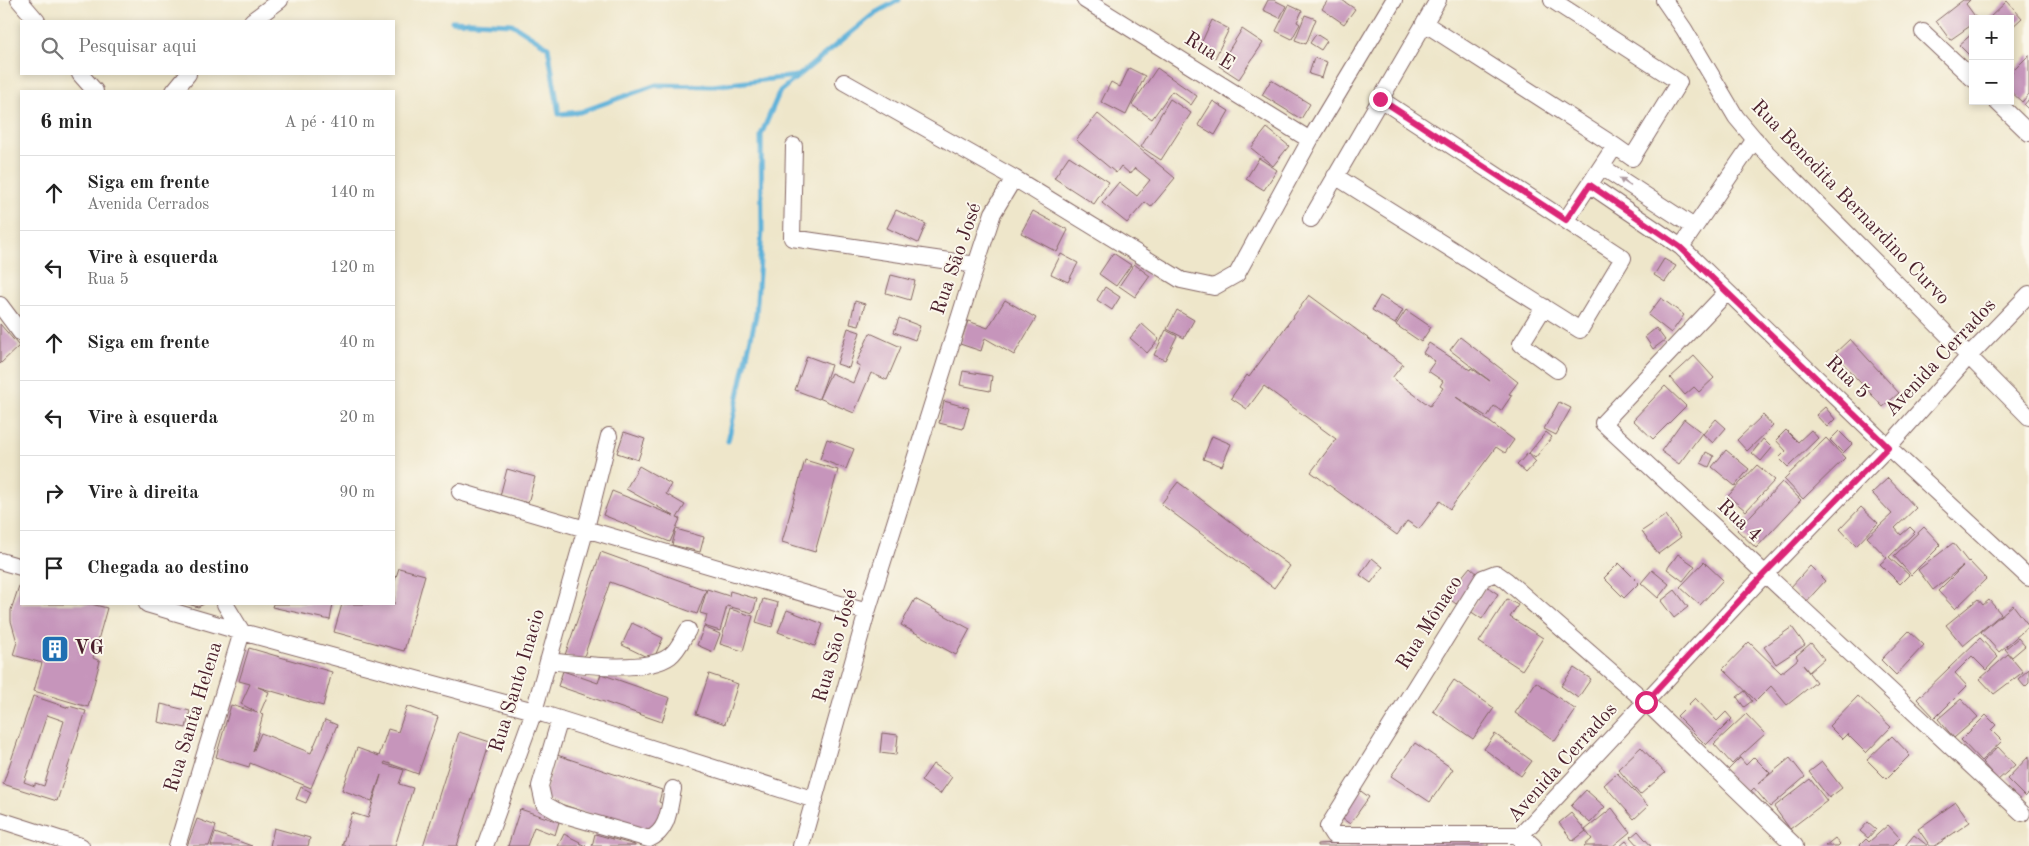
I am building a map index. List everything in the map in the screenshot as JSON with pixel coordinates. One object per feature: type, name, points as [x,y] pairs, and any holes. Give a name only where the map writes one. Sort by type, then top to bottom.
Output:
[{"type":"street","points":[[19,0],[36,20]]},
{"type":"street","points":[[253,20],[280,0]]},
{"type":"street","name":"Rua E","points":[[1084,0],[1310,140]]},
{"type":"street","points":[[844,82],[1014,178],[1181,280],[1214,287],[1237,274],[1310,140],[1394,0]]},
{"type":"street","points":[[1311,219],[1438,0]]},
{"type":"street","points":[[1424,22],[1632,158],[1680,82],[1552,0]]},
{"type":"street","name":"Rua Benedita Bernardino Curvo","points":[[1664,0],[1684,28],[1736,117],[1755,139],[2029,416]]},
{"type":"street","points":[[1923,32],[1969,75]]},
{"type":"street","points":[[81,75],[93,90]]},
{"type":"street","points":[[175,90],[187,75]]},
{"type":"street","points":[[1335,176],[1580,330],[1623,258],[1380,99]]},
{"type":"street","points":[[2000,105],[2029,133]]},
{"type":"street","points":[[1680,247],[1755,139]]},
{"type":"street","points":[[794,146],[792,238],[976,265]]},
{"type":"street","points":[[1566,220],[1615,146]]},
{"type":"street","points":[[1602,167],[1694,227]]},
{"type":"street","name":"Rua São José","points":[[801,846],[867,612],[976,265],[993,213],[1014,178]]},
{"type":"street","name":"Rua 5","points":[[1590,185],[1680,247],[1888,447],[2029,578]]},
{"type":"street","name":"Rua 4","points":[[1727,292],[1603,423],[2022,813]]},
{"type":"street","name":"Avenida Cerrados","points":[[1525,842],[1646,702],[1764,574],[1888,447],[1969,356],[2029,294]]},
{"type":"street","points":[[0,305],[20,332]]},
{"type":"street","points":[[1544,308],[1521,344],[1557,370]]},
{"type":"street","name":"Rua Santo Inacio","points":[[485,846],[534,711],[586,528],[609,436]]},
{"type":"street","points":[[460,492],[867,612]]},
{"type":"street","points":[[0,561],[20,567]]},
{"type":"street","name":"Rua Mônaco","points":[[1525,842],[1333,835],[1328,827],[1483,578],[1496,574],[1506,580],[1646,702],[1795,846]]},
{"type":"street","points":[[150,605],[242,632],[534,711],[815,800]]},
{"type":"street","name":"Rua Santa Helena","points":[[177,846],[242,632],[226,605]]},
{"type":"street","points":[[548,661],[597,666],[650,665],[672,654],[688,630]]},
{"type":"street","points":[[560,719],[540,786],[544,804],[562,814],[649,839],[657,836],[664,828],[673,789]]},
{"type":"street","points":[[0,820],[81,846]]},
{"type":"building","points":[[1268,0],[1274,0],[1286,6],[1280,18],[1263,10]]},
{"type":"building","points":[[1328,0],[1342,0],[1355,9],[1344,24],[1322,9]]},
{"type":"building","points":[[1963,0],[1970,0],[1966,4],[1974,15],[1969,15],[1969,27],[1950,40],[1936,21]]},
{"type":"building","points":[[2007,1],[2022,18],[2014,25],[2014,15],[1992,15]]},
{"type":"building","points":[[1289,5],[1302,11],[1297,22],[1300,24],[1292,39],[1276,31]]},
{"type":"building","points":[[1305,15],[1316,19],[1306,44],[1295,40]]},
{"type":"building","points":[[1212,20],[1229,29],[1215,58],[1198,50]]},
{"type":"building","points":[[1242,29],[1263,43],[1239,79],[1219,66]]},
{"type":"building","points":[[1316,34],[1327,41],[1321,50],[1310,43]]},
{"type":"building","points":[[1969,36],[1969,55],[1959,45]]},
{"type":"building","points":[[2029,55],[2029,94],[2022,102],[2014,95],[2014,70]]},
{"type":"building","points":[[1314,58],[1327,62],[1322,78],[1309,74]]},
{"type":"building","points":[[1129,68],[1145,76],[1126,115],[1101,102],[1111,82],[1120,87]]},
{"type":"building","points":[[1157,68],[1197,96],[1191,105],[1172,91],[1152,119],[1132,105]]},
{"type":"building","points":[[1271,80],[1310,104],[1301,119],[1262,95]]},
{"type":"building","points":[[1170,99],[1191,113],[1161,160],[1141,147]]},
{"type":"building","points":[[2029,99],[2029,110],[2024,105]]},
{"type":"building","points":[[1213,101],[1229,111],[1215,135],[1198,125]]},
{"type":"building","points":[[1098,114],[1175,178],[1151,207],[1145,202],[1127,223],[1102,203],[1119,182],[1137,196],[1150,180],[1135,168],[1130,174],[1121,166],[1116,173],[1076,140]]},
{"type":"building","points":[[1267,128],[1289,146],[1273,166],[1251,148]]},
{"type":"building","points":[[1069,156],[1109,182],[1094,204],[1054,178]]},
{"type":"building","points":[[1259,158],[1277,170],[1264,190],[1246,179]]},
{"type":"building","points":[[896,210],[926,224],[918,243],[887,228]]},
{"type":"building","points":[[1033,211],[1068,230],[1057,252],[1021,233]]},
{"type":"building","points":[[1113,253],[1131,265],[1116,286],[1099,274]]},
{"type":"building","points":[[1061,254],[1078,263],[1068,282],[1051,274]]},
{"type":"building","points":[[1664,259],[1676,266],[1665,282],[1654,275]]},
{"type":"building","points":[[1134,264],[1150,276],[1135,297],[1119,286]]},
{"type":"building","points":[[891,275],[915,281],[910,300],[886,293]]},
{"type":"building","points":[[1105,287],[1120,297],[1112,310],[1097,300]]},
{"type":"building","points":[[1309,295],[1403,364],[1392,378],[1430,406],[1443,388],[1440,386],[1443,381],[1428,371],[1435,361],[1423,353],[1429,343],[1490,381],[1450,350],[1460,337],[1518,382],[1509,394],[1512,395],[1501,411],[1494,406],[1487,417],[1456,397],[1514,440],[1505,453],[1496,447],[1450,509],[1440,501],[1419,529],[1407,521],[1397,535],[1311,472],[1336,439],[1264,386],[1247,409],[1231,398],[1247,375],[1249,377]]},
{"type":"building","points":[[1380,296],[1403,310],[1395,324],[1372,310]]},
{"type":"building","points":[[1661,298],[1684,315],[1671,333],[1648,315]]},
{"type":"building","points":[[1005,300],[1036,318],[1014,355],[985,338],[981,351],[960,344],[968,321],[988,328]]},
{"type":"building","points":[[855,301],[865,304],[859,326],[850,324]]},
{"type":"building","points":[[1177,310],[1194,320],[1184,338],[1167,329]]},
{"type":"building","points":[[1406,310],[1431,327],[1421,342],[1396,325]]},
{"type":"building","points":[[899,318],[920,326],[915,340],[894,332]]},
{"type":"building","points":[[0,324],[19,346],[0,364]]},
{"type":"building","points":[[1142,324],[1159,339],[1147,353],[1130,338]]},
{"type":"building","points":[[848,328],[860,332],[849,368],[837,364]]},
{"type":"building","points":[[1656,328],[1665,340],[1653,349],[1645,337]]},
{"type":"building","points":[[1166,330],[1177,336],[1165,360],[1154,355]]},
{"type":"building","points":[[870,333],[901,347],[887,380],[871,373],[854,413],[819,398],[831,373],[853,383],[860,366],[856,364]]},
{"type":"building","points":[[1850,339],[1899,393],[1883,407],[1834,354]]},
{"type":"building","points":[[807,356],[831,365],[819,399],[795,390]]},
{"type":"building","points":[[1694,356],[1714,378],[1699,392],[1694,387],[1685,395],[1670,378]]},
{"type":"building","points":[[963,371],[992,376],[990,391],[960,385]]},
{"type":"building","points":[[1665,386],[1686,406],[1653,439],[1633,420]]},
{"type":"building","points":[[944,401],[969,408],[963,429],[939,423]]},
{"type":"building","points":[[1559,402],[1571,408],[1556,435],[1544,429]]},
{"type":"building","points":[[1825,407],[1835,419],[1827,427],[1816,415]]},
{"type":"building","points":[[1763,415],[1773,426],[1747,451],[1737,440]]},
{"type":"building","points":[[1684,419],[1702,433],[1679,464],[1661,451]]},
{"type":"building","points":[[1716,419],[1726,428],[1713,443],[1703,434]]},
{"type":"building","points":[[1786,430],[1798,442],[1811,430],[1818,438],[1788,467],[1779,458],[1786,451],[1776,440]]},
{"type":"building","points":[[1839,431],[1852,444],[1843,453],[1830,440]]},
{"type":"building","points":[[624,432],[645,439],[638,460],[617,453]]},
{"type":"building","points":[[1546,432],[1552,437],[1535,458],[1529,453]]},
{"type":"building","points":[[1212,436],[1231,444],[1222,466],[1203,459]]},
{"type":"building","points":[[1826,438],[1845,458],[1803,499],[1784,479]]},
{"type":"building","points":[[827,439],[854,449],[846,469],[820,459]]},
{"type":"building","points":[[1763,439],[1772,448],[1761,461],[1752,453]]},
{"type":"building","points":[[1726,450],[1749,469],[1735,486],[1712,467]]},
{"type":"building","points":[[1706,452],[1714,456],[1709,467],[1701,463]]},
{"type":"building","points":[[1528,453],[1536,462],[1526,473],[1517,465]]},
{"type":"building","points":[[805,460],[838,470],[815,552],[782,542]]},
{"type":"building","points":[[1757,465],[1775,480],[1746,511],[1728,496]]},
{"type":"building","points":[[639,466],[671,484],[666,494],[685,505],[677,518],[680,519],[670,542],[603,515],[612,491],[674,516],[626,489]]},
{"type":"building","points":[[507,469],[535,477],[528,503],[500,496]]},
{"type":"building","points":[[1888,478],[1916,508],[1895,528],[1901,535],[1910,527],[1915,532],[1889,557],[1909,575],[1900,584],[1880,564],[1887,558],[1867,537],[1892,514],[1872,493]]},
{"type":"building","points":[[1178,482],[1290,566],[1274,588],[1161,504]]},
{"type":"building","points":[[1782,482],[1801,500],[1756,548],[1737,530]]},
{"type":"building","points":[[1861,507],[1878,523],[1856,546],[1840,529]]},
{"type":"building","points":[[1666,515],[1681,537],[1658,554],[1642,531]]},
{"type":"building","points":[[1924,527],[1941,545],[1911,575],[1894,556]]},
{"type":"building","points":[[676,529],[704,537],[700,552],[672,545]]},
{"type":"building","points":[[1953,543],[1968,562],[1986,579],[1955,609],[1938,591],[1963,566],[1933,590],[1918,570]]},
{"type":"building","points":[[601,552],[706,590],[697,614],[610,582],[582,662],[565,655]]},
{"type":"building","points":[[1678,554],[1695,566],[1683,581],[1667,569]]},
{"type":"building","points":[[1372,558],[1383,567],[1371,583],[1360,575]]},
{"type":"building","points":[[1704,562],[1723,580],[1700,605],[1680,587]]},
{"type":"building","points":[[1619,563],[1639,583],[1624,598],[1604,578]]},
{"type":"building","points":[[1810,566],[1825,581],[1805,603],[1790,588]]},
{"type":"building","points":[[1470,567],[1480,576],[1456,604],[1446,596]]},
{"type":"building","points":[[399,568],[425,575],[404,651],[334,632],[342,605],[395,605],[395,580]]},
{"type":"building","points":[[1652,570],[1669,584],[1658,598],[1641,583]]},
{"type":"building","name":"VG","points":[[20,583],[20,605],[95,605],[107,608],[93,658],[100,661],[88,707],[34,691],[42,663],[13,655],[17,642],[11,621],[11,610]]},
{"type":"building","points":[[1486,586],[1498,594],[1482,619],[1470,611]]},
{"type":"building","points":[[707,589],[729,596],[730,591],[757,599],[753,613],[727,606],[720,631],[704,626],[707,615],[700,613]]},
{"type":"building","points":[[1675,590],[1688,607],[1674,618],[1661,601]]},
{"type":"building","points":[[763,599],[778,603],[772,627],[756,622]]},
{"type":"building","points":[[915,599],[970,629],[956,655],[901,625]]},
{"type":"building","points":[[1507,599],[1518,605],[1510,617],[1543,638],[1522,670],[1479,642]]},
{"type":"building","points":[[1978,599],[1983,605],[1989,600],[2001,614],[1963,646],[1946,625]]},
{"type":"building","points":[[273,605],[333,605],[330,620],[272,607]]},
{"type":"building","points":[[2013,605],[2029,626],[1999,652],[1981,632]]},
{"type":"building","points":[[730,609],[753,616],[743,651],[720,644]]},
{"type":"building","points":[[787,610],[823,624],[815,646],[778,632]]},
{"type":"building","points":[[632,623],[663,638],[653,660],[622,645]]},
{"type":"building","points":[[704,627],[720,634],[713,652],[697,645]]},
{"type":"building","points":[[1792,627],[1805,645],[1776,664],[1764,647]]},
{"type":"building","points":[[1909,631],[1924,645],[1896,675],[1881,660]]},
{"type":"building","points":[[1980,638],[1998,657],[1986,670],[1972,656],[1955,673],[1967,686],[1935,718],[1917,699]]},
{"type":"building","points":[[2018,638],[2025,646],[2012,657],[2005,649]]},
{"type":"building","points":[[1749,642],[1781,673],[1798,659],[1796,656],[1811,643],[1824,659],[1809,672],[1803,665],[1816,682],[1787,705],[1771,686],[1756,701],[1723,669]]},
{"type":"building","points":[[249,648],[332,672],[323,706],[258,687],[269,692],[260,713],[263,714],[253,752],[261,733],[311,753],[325,720],[337,725],[311,788],[250,763],[249,767],[216,757],[231,705],[258,713],[241,704],[250,684],[239,681]]},
{"type":"building","points":[[2008,654],[2023,672],[1994,694],[1980,679]]},
{"type":"building","points":[[1574,668],[1591,679],[1578,698],[1561,686]]},
{"type":"building","points":[[2029,669],[2029,683],[2025,687],[2018,679]]},
{"type":"building","points":[[563,671],[598,683],[601,674],[670,698],[662,722],[558,686]]},
{"type":"building","points":[[709,674],[738,684],[725,724],[696,714]]},
{"type":"building","points":[[1454,680],[1494,708],[1473,739],[1433,711]]},
{"type":"building","points":[[1536,682],[1576,710],[1555,741],[1515,713]]},
{"type":"building","points":[[1745,691],[1752,701],[1744,707],[1737,697]]},
{"type":"building","points":[[33,696],[69,708],[69,706],[86,711],[57,801],[3,784]],"holes":[[[47,715],[64,721],[44,786],[35,783],[35,786],[24,782]]]},
{"type":"building","points":[[1858,696],[1891,727],[1866,753],[1847,734],[1842,739],[1829,726]]},
{"type":"building","points":[[1695,698],[1717,721],[1726,712],[1732,719],[1706,745],[1677,716]]},
{"type":"building","points":[[1961,699],[1978,717],[1954,738],[1938,719]]},
{"type":"building","points":[[161,704],[190,711],[186,728],[158,722]]},
{"type":"building","points":[[407,706],[438,717],[418,774],[385,762],[384,764],[404,770],[399,784],[413,788],[395,846],[342,846],[352,813],[368,818],[381,775],[372,801],[342,790],[357,748],[379,756],[388,729],[398,732]]},
{"type":"building","points":[[1746,714],[1765,734],[1732,764],[1714,744]]},
{"type":"building","points":[[1986,715],[1996,725],[1991,730],[2002,741],[1981,761],[1961,740]]},
{"type":"building","points":[[459,732],[490,742],[457,846],[423,846]]},
{"type":"building","points":[[882,733],[898,735],[896,755],[880,753]]},
{"type":"building","points":[[1495,734],[1532,761],[1521,776],[1484,749]]},
{"type":"building","points":[[1892,736],[1910,755],[1886,779],[1867,760]]},
{"type":"building","points":[[1415,743],[1453,769],[1430,802],[1391,776]]},
{"type":"building","points":[[1641,747],[1665,773],[1640,795],[1618,769]]},
{"type":"building","points":[[1998,747],[2015,765],[1998,780],[1982,762]]},
{"type":"building","points":[[557,755],[662,790],[659,802],[663,804],[653,835],[543,798]]},
{"type":"building","points":[[2029,756],[2029,793],[2025,797],[2007,779]]},
{"type":"building","points":[[1754,757],[1770,773],[1758,784],[1790,758],[1805,777],[1770,807],[1754,788],[1748,794],[1725,773],[1740,758],[1746,765]]},
{"type":"building","points":[[1822,762],[1842,788],[1829,798],[1809,772]]},
{"type":"building","points":[[933,764],[952,777],[940,794],[921,781]]},
{"type":"building","points":[[1617,773],[1648,806],[1634,819],[1604,785]]},
{"type":"building","points":[[1810,779],[1827,801],[1790,829],[1774,807]]},
{"type":"building","points":[[301,787],[311,792],[306,803],[296,799]]},
{"type":"building","points":[[1358,789],[1369,797],[1350,824],[1340,817]]},
{"type":"building","points":[[1586,790],[1605,807],[1590,823],[1571,806]]},
{"type":"building","points":[[1956,802],[1970,822],[1935,846],[1930,846],[1918,829]]},
{"type":"building","points":[[1612,808],[1630,832],[1613,846],[1584,846],[1592,839],[1585,830]]},
{"type":"building","points":[[520,809],[559,822],[555,835],[534,827],[527,846],[508,846]]},
{"type":"building","points":[[1571,813],[1586,831],[1573,841],[1559,823]]},
{"type":"building","points":[[197,819],[216,826],[209,846],[187,846]]},
{"type":"building","points":[[1868,822],[1876,829],[1868,838],[1860,831]]},
{"type":"building","points":[[1888,825],[1900,838],[1892,846],[1859,846],[1866,839],[1869,842]]},
{"type":"building","points":[[274,828],[310,838],[308,846],[270,846]]},
{"type":"building","points":[[1638,831],[1651,846],[1639,846],[1631,837]]},
{"type":"building","points":[[215,833],[252,846],[211,846]]},
{"type":"building","points":[[564,834],[579,843],[586,846],[558,846]]},
{"type":"building","points":[[595,834],[635,845],[635,846],[592,846]]},
{"type":"building","points":[[1914,835],[1928,846],[1905,846]]},
{"type":"building","points":[[1488,836],[1488,846],[1317,846],[1317,844]]},
{"type":"building","points":[[1835,838],[1840,844],[1838,846],[1825,846]]},
{"type":"building","points":[[1626,841],[1630,846],[1620,846]]},
{"type":"waterway","points":[[728,441],[756,315],[762,230],[761,135],[780,91],[875,13],[899,0]]},
{"type":"waterway","points":[[452,21],[512,24],[548,47],[559,114],[580,112],[656,85],[712,86],[797,76]]},
{"type":"place","name":"VG","points":[[55,649]]},
{"type":"route","points":[[1380,99],[1566,220],[1590,185],[1680,247],[1888,447],[1764,574],[1646,702]]}]
